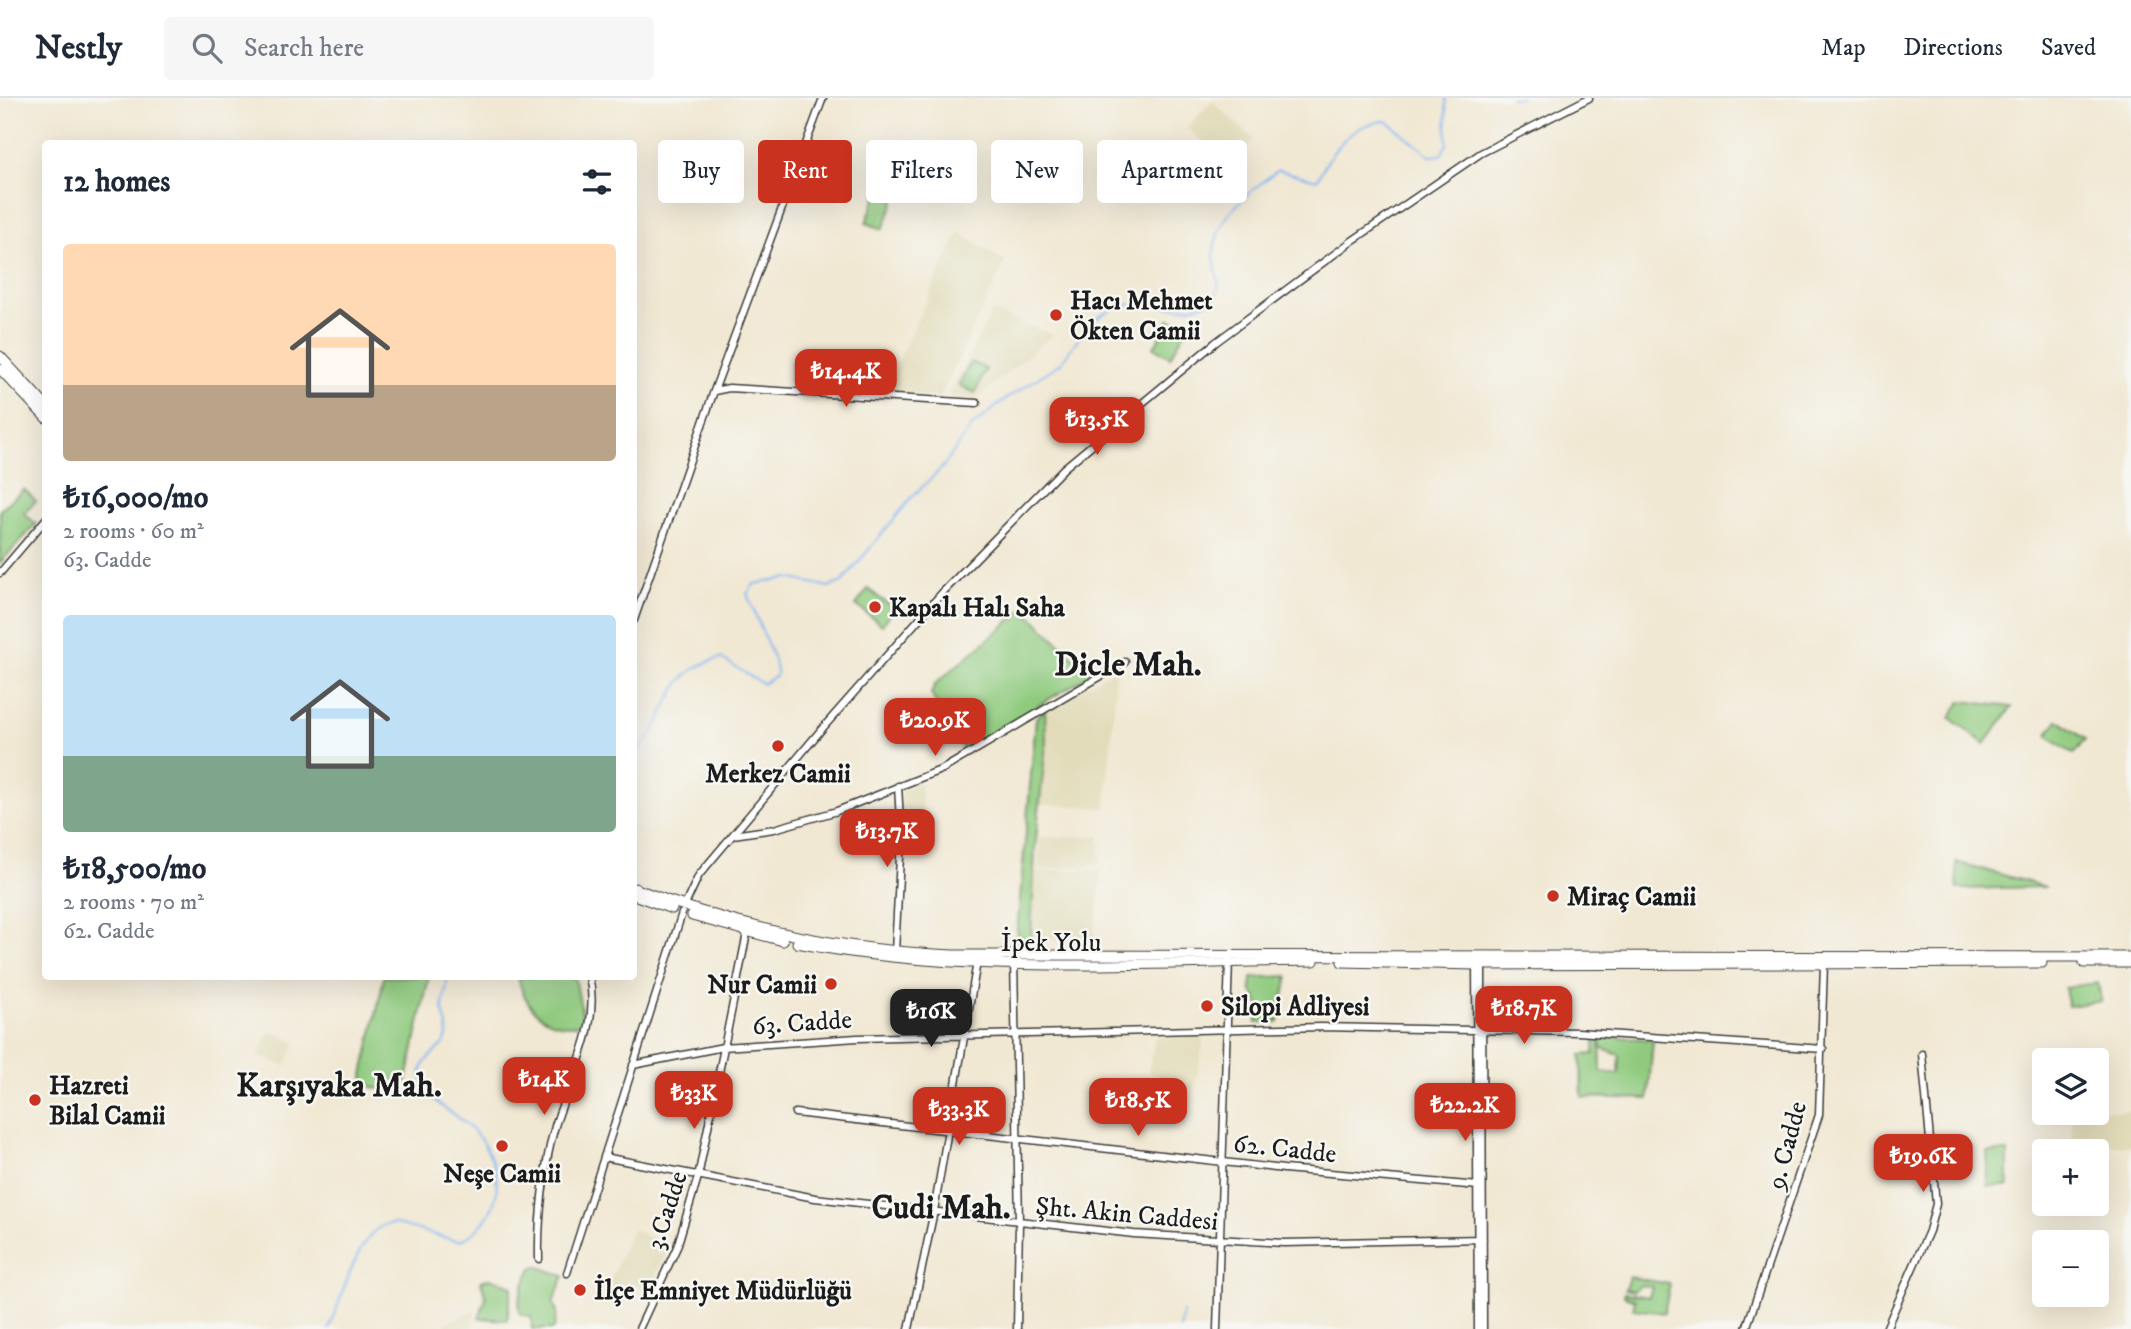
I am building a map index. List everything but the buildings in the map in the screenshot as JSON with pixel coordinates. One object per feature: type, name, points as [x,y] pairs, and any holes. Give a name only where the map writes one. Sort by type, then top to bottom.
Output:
[{"type":"highway","points":[[0,356],[42,402]]},
{"type":"highway","points":[[0,369],[42,414]]},
{"type":"highway","points":[[637,889],[683,910],[781,935],[895,952],[1014,959],[2131,963]]},
{"type":"highway","name":"İpek Yolu","points":[[637,896],[747,933],[870,956],[977,962],[1014,959]]},
{"type":"highway","points":[[1479,961],[2131,957]]},
{"type":"street","points":[[637,611],[714,391],[823,98]]},
{"type":"street","points":[[568,1273],[683,910],[699,875],[942,593],[1063,468],[1226,334],[1391,214],[1481,153],[1590,98]]},
{"type":"street","points":[[714,391],[729,388],[977,403]]},
{"type":"street","points":[[0,573],[42,524]]},
{"type":"street","points":[[733,835],[774,829],[837,811],[943,769],[1125,662]]},
{"type":"street","points":[[895,952],[901,838],[898,786]]},
{"type":"street","name":"3.Cadde","points":[[639,1329],[677,1247],[698,1177],[747,933]]},
{"type":"street","points":[[1014,959],[1019,1222],[1017,1329]]},
{"type":"street","points":[[1217,1329],[1229,959]]},
{"type":"street","points":[[1479,961],[1481,1329]]},
{"type":"street","points":[[909,1329],[934,1211],[977,962]]},
{"type":"street","name":"9. Cadde","points":[[1746,1329],[1819,1115],[1824,964]]},
{"type":"street","points":[[539,1259],[551,1146],[595,1000],[590,980]]},
{"type":"street","name":"63. Cadde","points":[[633,1065],[723,1047],[965,1035],[1393,1027],[1578,1032],[1823,1048]]},
{"type":"street","points":[[1481,1031],[1481,1239]]},
{"type":"street","points":[[1886,1329],[1928,1231],[1936,1204],[1922,1054]]},
{"type":"street","name":"62. Cadde","points":[[795,1113],[1479,1186]]},
{"type":"street","name":"Şht. Akin Caddesi","points":[[604,1157],[815,1198],[1019,1222],[1218,1241],[1367,1243],[1481,1239]]},
{"type":"shaded area","points":[[1212,101],[1254,139],[1247,147],[1247,140],[1201,140],[1187,128]]},
{"type":"shaded area","points":[[959,232],[1005,262],[940,397],[886,394],[884,390]]},
{"type":"shaded area","points":[[992,311],[1052,335],[976,400],[948,397]]},
{"type":"shaded area","points":[[1117,668],[1106,808],[1039,804],[1046,744],[1045,709]]},
{"type":"shaded area","points":[[920,782],[925,836],[905,837],[900,790]]},
{"type":"shaded area","points":[[1100,836],[1100,865],[1038,870],[1039,837]]},
{"type":"shaded area","points":[[1102,869],[1094,940],[1035,941],[1034,872]]},
{"type":"shaded area","points":[[270,1031],[296,1042],[286,1066],[258,1056]]},
{"type":"shaded area","points":[[1204,1036],[1195,1091],[1148,1072],[1155,1037]]},
{"type":"shaded area","points":[[2109,1110],[2131,1111],[2131,1146],[2109,1145],[2109,1139],[2071,1139],[2072,1125],[2109,1125]]},
{"type":"shaded area","points":[[632,1229],[669,1246],[649,1290],[630,1282],[624,1296],[607,1287]]},
{"type":"shaded area","points":[[476,1309],[472,1329],[439,1329],[445,1328],[446,1323]]},
{"type":"green space","points":[[874,203],[893,203],[883,229],[866,223]]},
{"type":"green space","points":[[1170,319],[1187,329],[1170,357],[1154,347]]},
{"type":"green space","points":[[971,362],[986,369],[975,393],[959,385]]},
{"type":"green space","points":[[24,489],[36,501],[24,513],[36,524],[0,563],[0,510]]},
{"type":"green space","name":"Kapalı Halı Saha","points":[[868,589],[894,609],[882,625],[856,605]]},
{"type":"green space","points":[[1024,609],[1091,674],[964,750],[931,694],[935,684]]},
{"type":"green space","points":[[1962,701],[2012,707],[1985,744],[1950,718]]},
{"type":"green space","points":[[1045,709],[1046,744],[1035,849],[1031,942],[1016,943],[1036,718]]},
{"type":"green space","points":[[2058,720],[2085,739],[2074,754],[2047,735]]},
{"type":"green space","points":[[1956,862],[2046,887],[1958,889]]},
{"type":"green space","points":[[1288,976],[1279,1022],[1256,1023],[1260,1007],[1251,989],[1252,978]]},
{"type":"green space","points":[[383,980],[428,980],[407,1080],[382,1089],[371,1086],[363,1075]]},
{"type":"green space","points":[[519,980],[576,980],[584,1024],[559,1024],[540,1016],[526,1000]]},
{"type":"green space","points":[[2098,983],[2101,1001],[2068,1006],[2065,987]]},
{"type":"green space","points":[[1595,1036],[1600,1036],[1601,1072],[1619,1074],[1620,1055],[1602,1049],[1602,1036],[1653,1040],[1648,1099],[1582,1097],[1581,1055],[1594,1054]]},
{"type":"green space","points":[[1987,1152],[2008,1152],[2008,1186],[1988,1186]]},
{"type":"green space","points":[[536,1266],[564,1276],[553,1303],[557,1311],[554,1329],[532,1329],[531,1316],[520,1314],[522,1290],[532,1268]]},
{"type":"green space","points":[[1629,1277],[1670,1284],[1664,1313],[1633,1309],[1635,1300],[1624,1296],[1624,1293],[1649,1297],[1652,1287],[1641,1285],[1633,1291],[1625,1289]]},
{"type":"green space","points":[[490,1278],[512,1286],[507,1320],[479,1318],[486,1298],[481,1281]]},
{"type":"waterway","points":[[1096,319],[1112,309],[1126,305],[1180,307],[1196,306],[1213,300],[1219,283],[1214,261],[1216,240],[1228,216],[1246,196],[1278,170],[1317,180],[1329,158],[1344,140],[1374,123],[1387,121],[1430,156],[1441,155],[1447,144],[1446,98]]},
{"type":"waterway","points":[[1511,98],[1521,98]]},
{"type":"waterway","points":[[637,750],[655,728],[677,687],[701,665],[721,658],[763,684],[777,675],[774,660],[747,594],[754,584],[788,578],[829,587],[842,582],[913,496],[942,468],[970,428],[1006,399],[1061,363],[1082,333]]},
{"type":"waterway","points":[[329,1329],[353,1265],[371,1234],[382,1226],[395,1224],[459,1241],[479,1228],[496,1197],[497,1185],[488,1151],[474,1131],[433,1098],[422,1078],[426,1060],[446,1039],[447,1027],[443,1008],[447,980]]},
{"type":"waterway","points":[[1180,1329],[1183,1311]]},
{"type":"place","name":"Hacı Mehmet Ökten Camii","points":[[1056,315]]},
{"type":"place","name":"Kapalı Halı Saha","points":[[875,607]]},
{"type":"place","name":"Merkez Camii","points":[[778,746]]},
{"type":"place","name":"Miraç Camii","points":[[1553,896]]},
{"type":"place","name":"Nur Camii","points":[[831,984]]},
{"type":"place","name":"Silopi Adliyesi","points":[[1207,1006]]},
{"type":"place","name":"Hazreti Bilal Camii","points":[[35,1100]]},
{"type":"place","name":"Neşe Camii","points":[[502,1146]]},
{"type":"place","name":"İlçe Emniyet Müdürlüğü","points":[[580,1290]]},
{"type":"district","name":"Dicle Mah.","points":[[1128,663]]},
{"type":"district","name":"Karşıyaka Mah.","points":[[339,1084]]},
{"type":"district","name":"Cudi Mah.","points":[[941,1206]]}]
